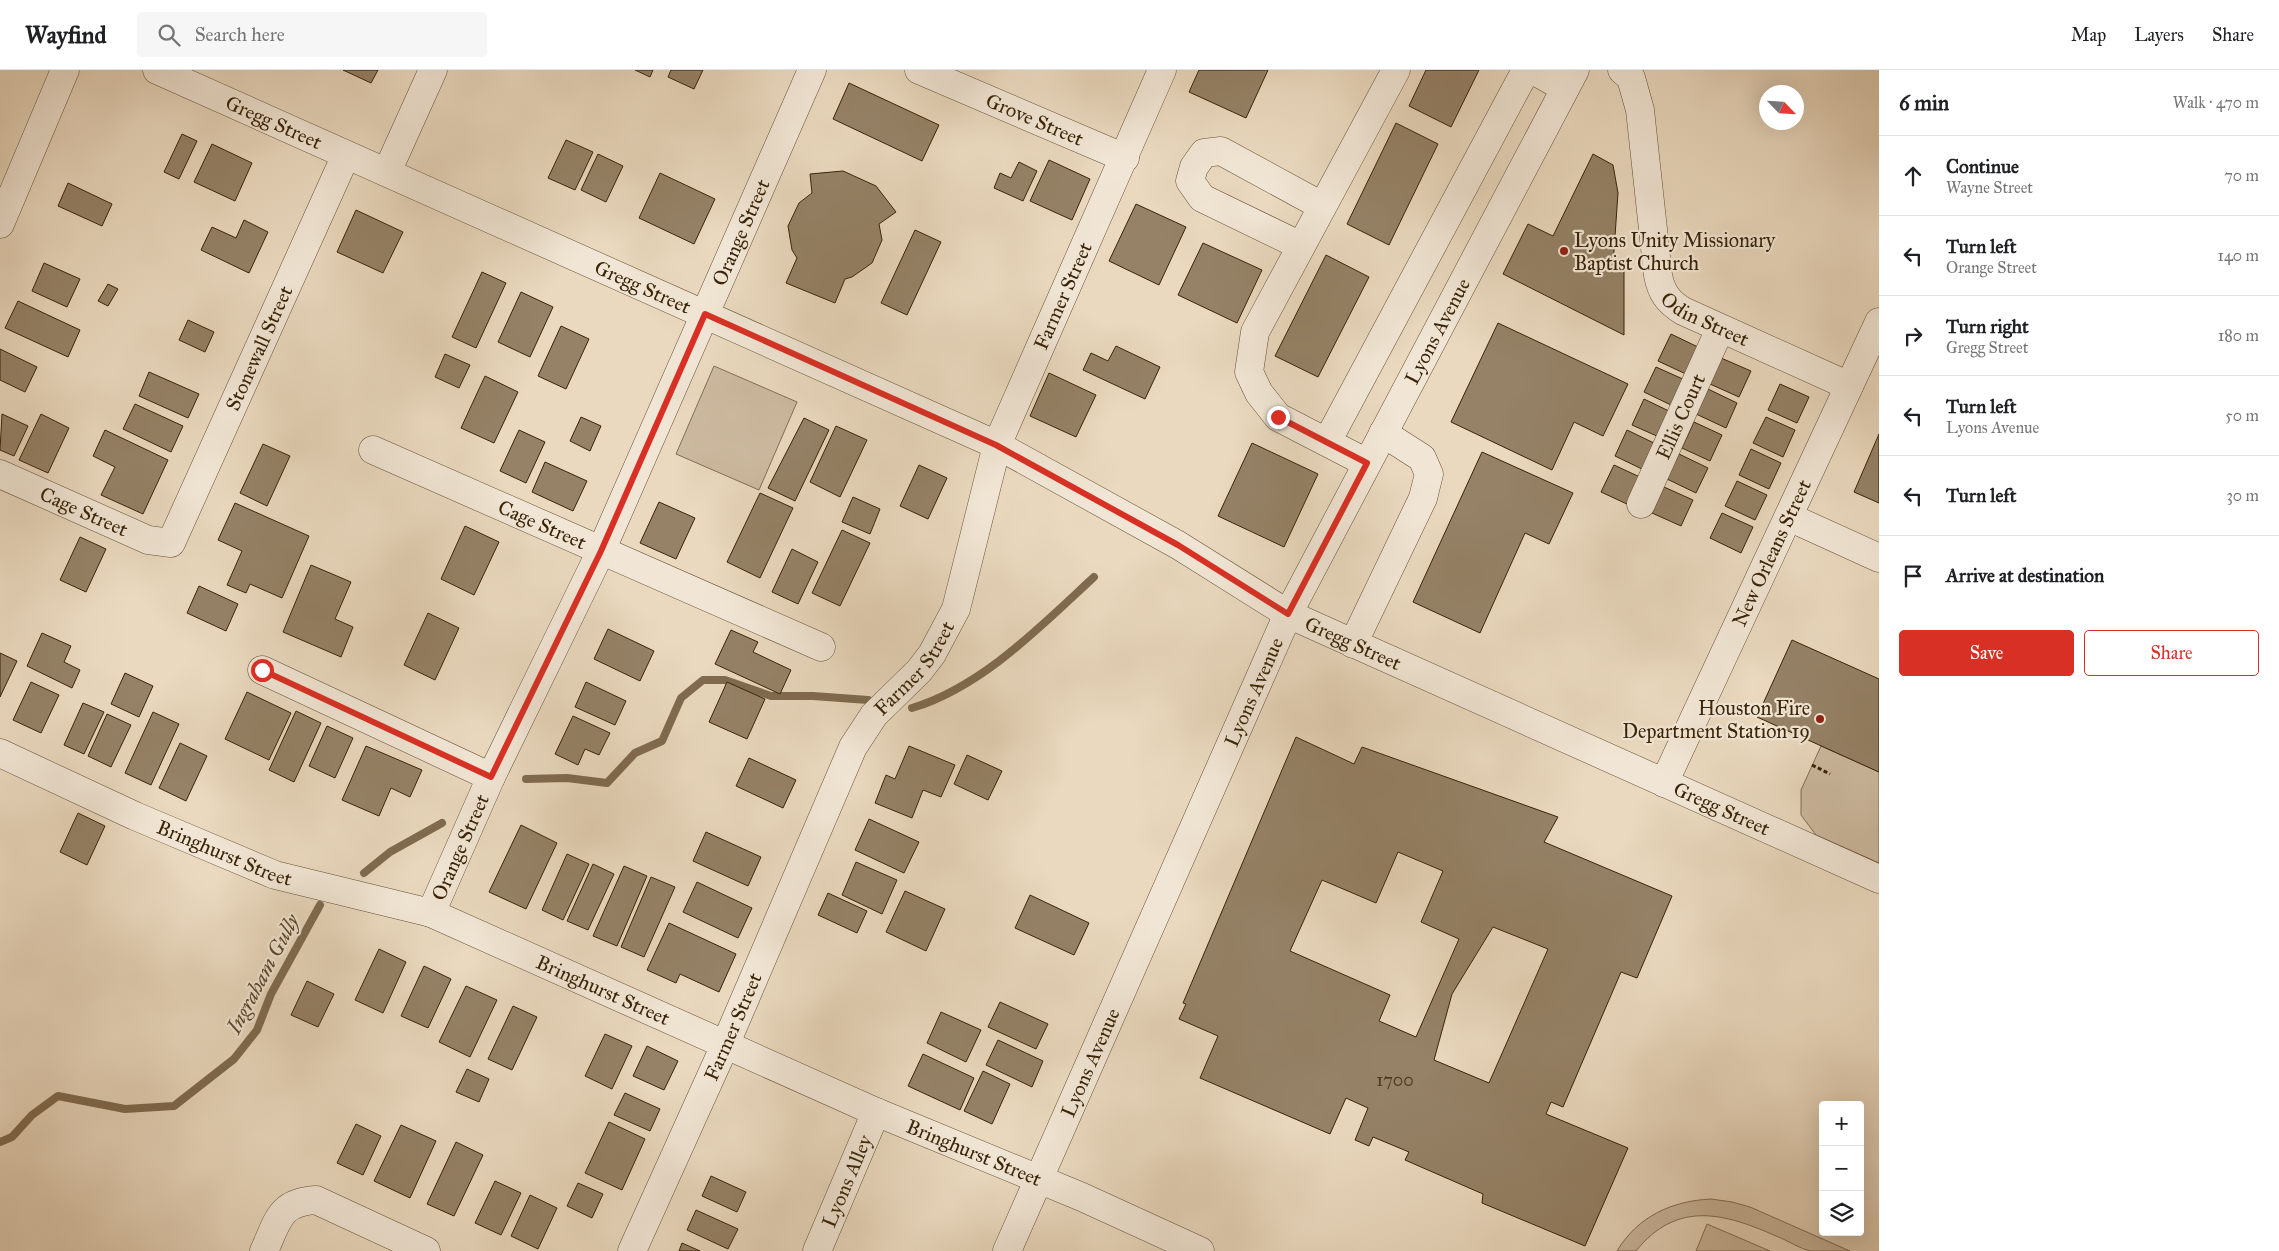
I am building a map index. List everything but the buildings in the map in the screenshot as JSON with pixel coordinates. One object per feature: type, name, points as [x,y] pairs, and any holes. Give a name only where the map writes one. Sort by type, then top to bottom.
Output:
[{"type":"street","points":[[0,224],[65,70]]},
{"type":"street","name":"Gregg Street","points":[[157,70],[996,445],[1178,545],[1288,614],[1879,879]]},
{"type":"street","points":[[387,172],[433,70]]},
{"type":"street","name":"Orange Street","points":[[431,913],[491,777],[601,551],[812,70]]},
{"type":"street","name":"Grove Street","points":[[919,70],[1125,158]]},
{"type":"street","name":"Farmer Street","points":[[632,1251],[726,1043],[853,747],[874,715],[919,671],[932,654],[956,609],[996,445],[1125,158],[1162,70]]},
{"type":"street","points":[[1367,463],[1278,417],[1259,393],[1249,372],[1255,332],[1396,70]]},
{"type":"street","points":[[1327,442],[1526,70]]},
{"type":"street","points":[[1534,70],[1570,79]]},
{"type":"street","name":"Odin Street","points":[[1622,70],[1631,78],[1640,110],[1660,284],[1671,304],[1720,329],[1849,386]]},
{"type":"street","name":"Lyons Avenue","points":[[1008,1251],[1288,614],[1570,79]]},
{"type":"street","points":[[1301,246],[1202,198],[1190,181],[1194,167],[1204,153],[1221,151],[1322,206]]},
{"type":"street","name":"Stonewall Street","points":[[171,543],[346,154]]},
{"type":"street","name":"New Orleans Street","points":[[1664,783],[1879,322]]},
{"type":"street","name":"Ellis Court","points":[[1641,504],[1720,329]]},
{"type":"street","points":[[1353,644],[1423,498],[1429,474],[1422,458],[1383,433]]},
{"type":"street","name":"Cage Street","points":[[373,450],[821,647]]},
{"type":"street","name":"Cage Street","points":[[0,474],[148,540],[171,543]]},
{"type":"street","points":[[1789,517],[1879,558]]},
{"type":"street","points":[[262,670],[491,777]]},
{"type":"street","name":"Bringhurst Street","points":[[0,753],[135,816],[275,876],[431,913],[726,1043],[876,1112],[1039,1179],[1200,1251]]},
{"type":"street","name":"Lyons Alley","points":[[817,1251],[876,1112]]},
{"type":"street","points":[[264,1251],[284,1210],[298,1201],[316,1200],[426,1251]]},
{"type":"path","points":[[1812,765],[1830,774]]},
{"type":"shaded area","points":[[714,366],[797,402],[759,490],[676,454]]},
{"type":"shaded area","points":[[1821,746],[1879,772],[1879,863],[1816,835],[1801,815],[1801,790]]},
{"type":"shaded area","points":[[1711,1199],[1750,1207],[1850,1251],[1811,1251],[1738,1221],[1702,1216],[1685,1218],[1668,1224],[1652,1235],[1636,1251],[1617,1251],[1635,1228],[1657,1213],[1683,1203]]},
{"type":"shaded area","points":[[1707,1224],[1770,1251],[1696,1251]]},
{"type":"waterway","name":"Ingraham Gully","points":[[912,708],[963,686],[986,670],[1032,634],[1094,577]]},
{"type":"waterway","name":"Ingraham Gully","points":[[526,779],[567,778],[607,783],[635,753],[662,741],[681,698],[703,680],[725,680],[771,696],[813,696],[868,700]]},
{"type":"waterway","name":"Ingraham Gully","points":[[364,873],[390,852],[442,823]]},
{"type":"waterway","name":"Ingraham Gully","points":[[0,1142],[12,1137],[32,1115],[58,1096],[125,1109],[174,1106],[234,1059],[257,1030],[271,994],[320,905]]},
{"type":"place","name":"Lyons Unity Missionary Baptist Church","points":[[1564,251]]},
{"type":"place","name":"Houston Fire Department Station 19","points":[[1820,719]]},
{"type":"route","points":[[262,670],[491,777],[601,551],[705,314],[996,445],[1178,545],[1288,614],[1367,463],[1278,417]]}]
